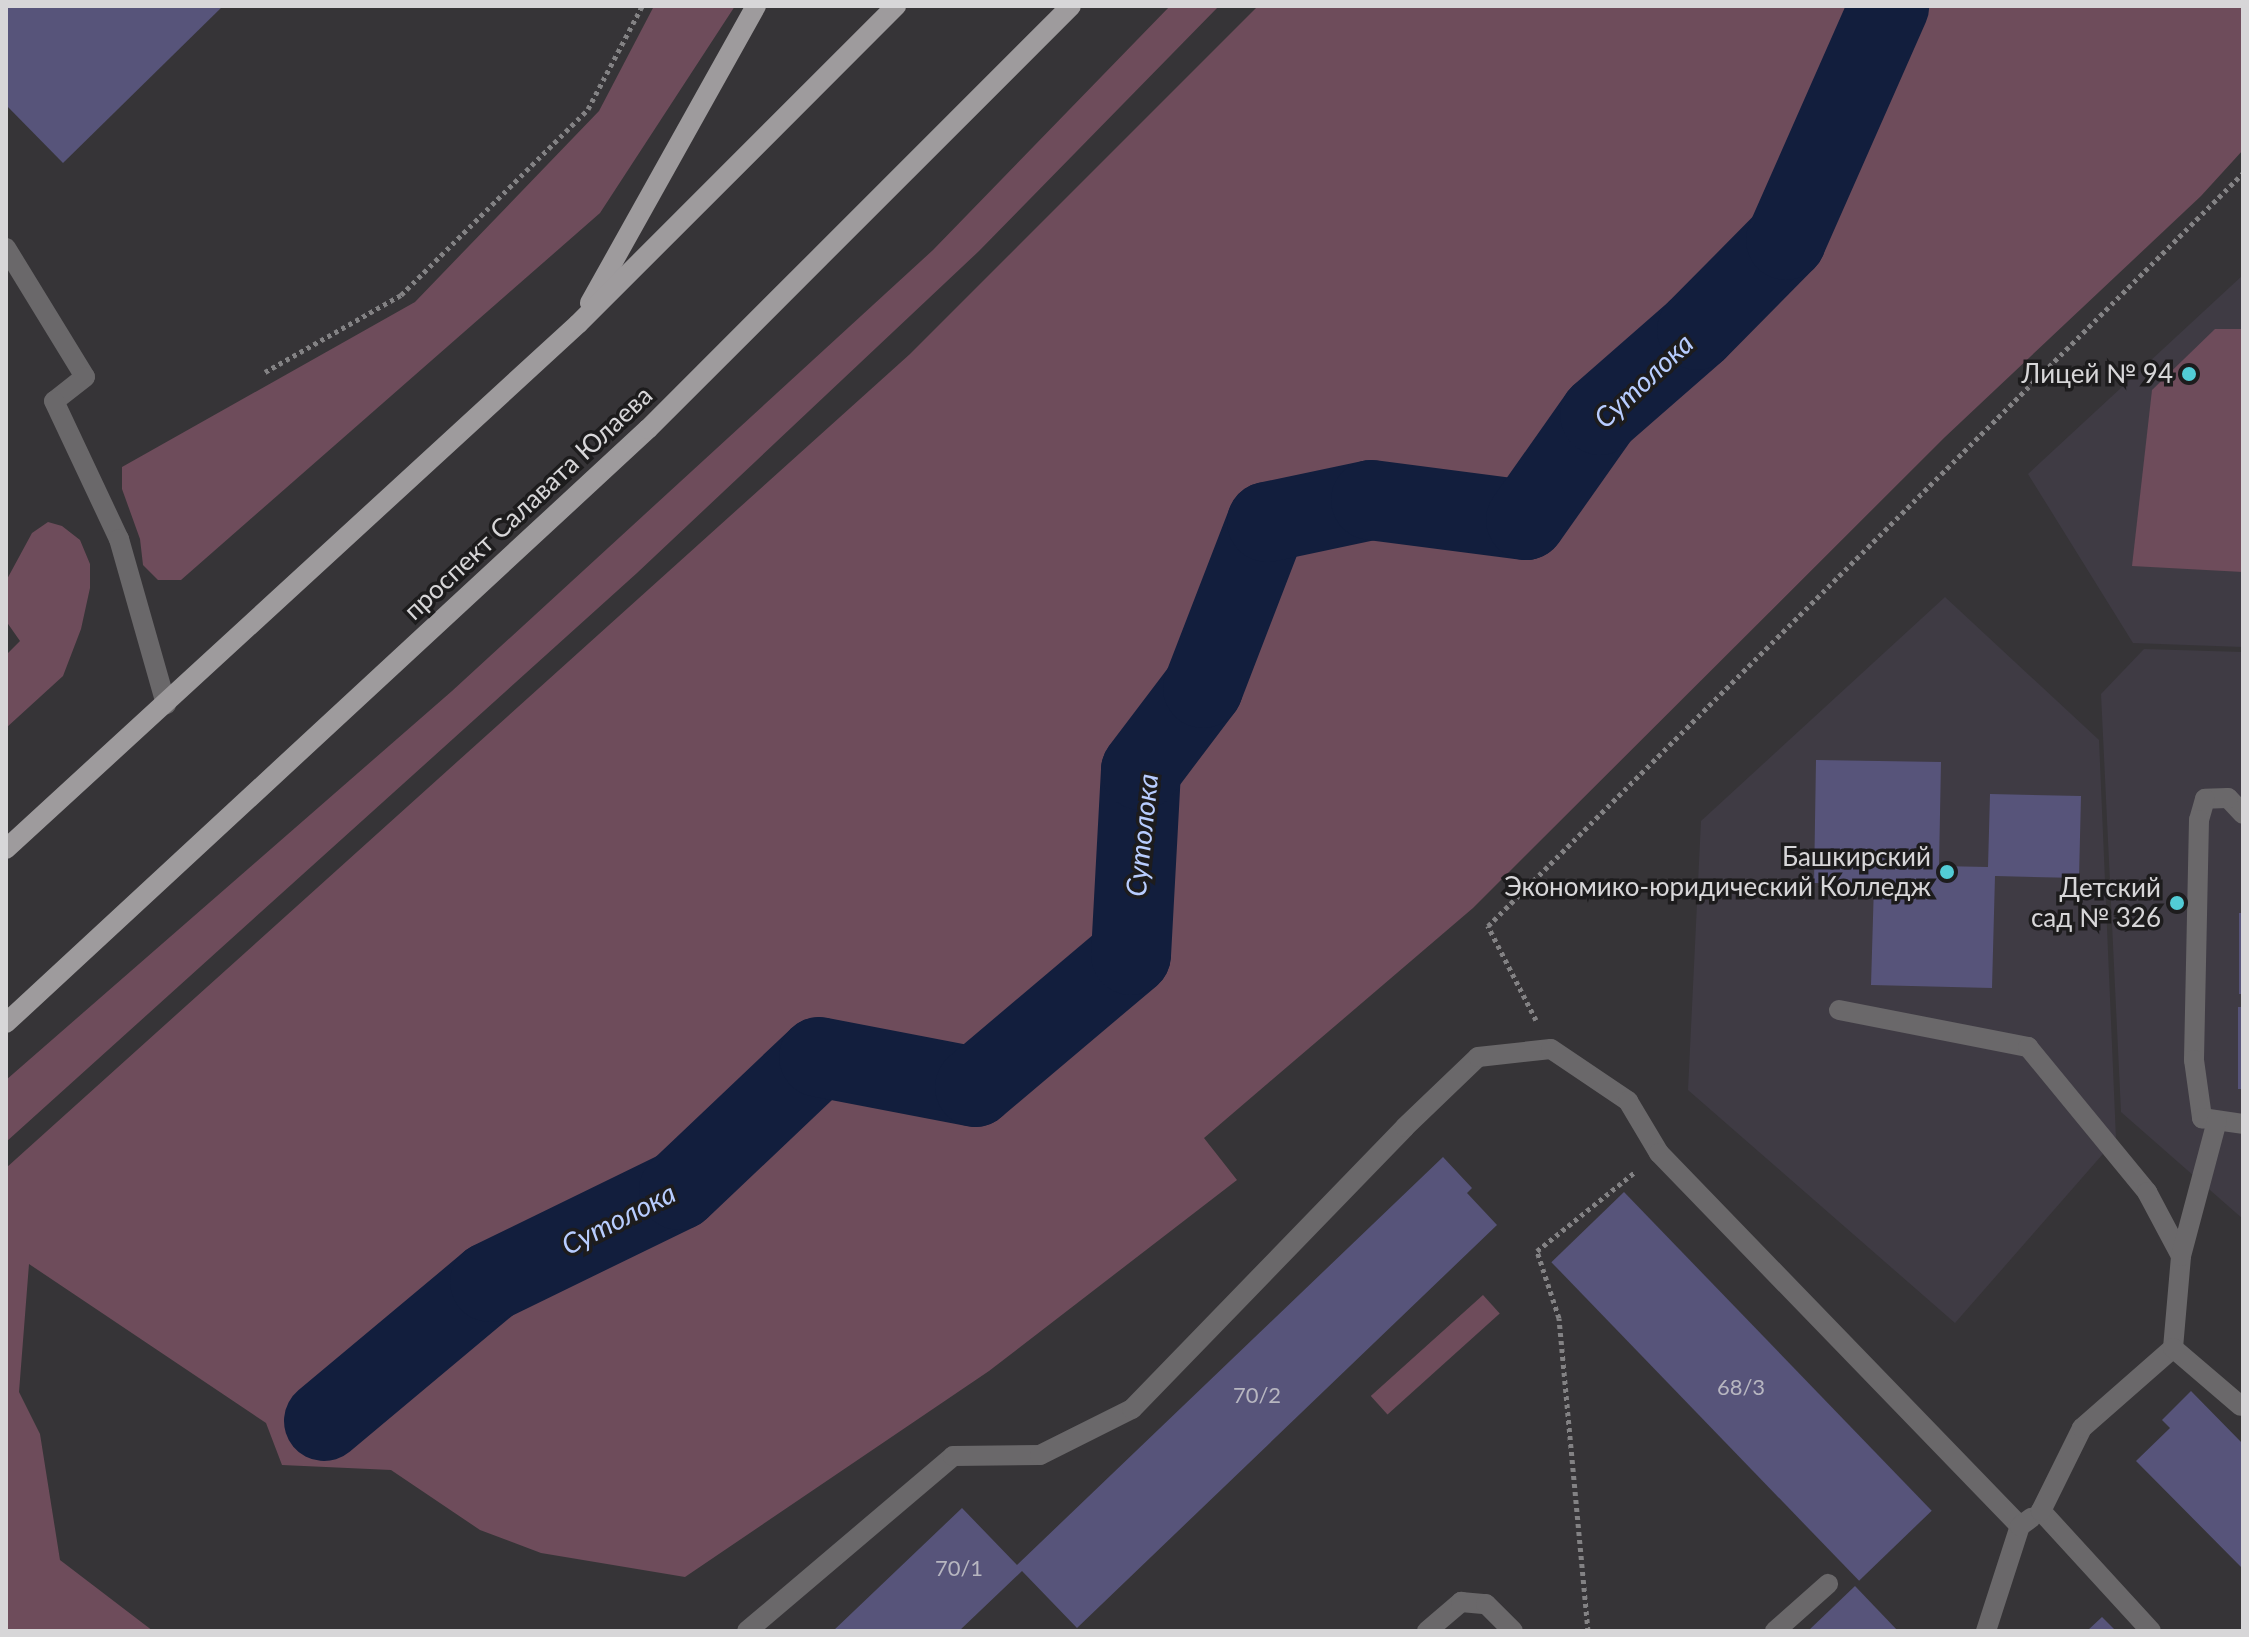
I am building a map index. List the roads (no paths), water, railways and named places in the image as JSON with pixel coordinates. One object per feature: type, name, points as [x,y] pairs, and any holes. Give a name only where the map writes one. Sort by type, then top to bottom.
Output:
[{"type":"main road","points":[[578,324],[756,6]]},
{"type":"main road","points":[[6,849],[578,324],[896,6]]},
{"type":"main road","name":"проспект Салавата Юлаева","points":[[6,1023],[648,429],[1071,6]]},
{"type":"lane","points":[[6,248],[85,377],[54,401],[119,539],[166,704]]},
{"type":"lane","points":[[2243,814],[2228,798],[2205,799],[2199,820],[2194,1060],[2202,1118],[2243,1124]]},
{"type":"lane","points":[[1839,1010],[2028,1047],[2147,1192],[2181,1256]]},
{"type":"lane","points":[[747,1631],[953,1456],[1040,1455],[1132,1409],[1405,1127],[1478,1057],[1551,1049],[1628,1101],[1659,1153],[2020,1526]]},
{"type":"lane","points":[[1986,1631],[2020,1526],[2041,1511],[2082,1428],[2173,1348],[2181,1256],[2217,1121]]},
{"type":"lane","points":[[2173,1348],[2241,1406]]},
{"type":"lane","points":[[2041,1511],[2151,1631]]},
{"type":"lane","points":[[1775,1631],[1828,1584]]},
{"type":"lane","points":[[1427,1631],[1461,1602],[1486,1604],[1513,1631]]},
{"type":"waterway","name":"Сутолока","points":[[324,1421],[490,1282],[679,1190],[819,1057],[975,1087],[1131,955],[1141,770],[1203,688],[1267,522],[1371,500],[1526,520],[1600,415],[1697,330],[1786,240],[1889,6]]},
{"type":"place","name":"Лицей № 94","points":[[2189,374]]},
{"type":"place","name":"Башкирский Экономико-юридический Колледж","points":[[1947,872]]},
{"type":"place","name":"Детский сад № 326","points":[[2177,903]]}]
